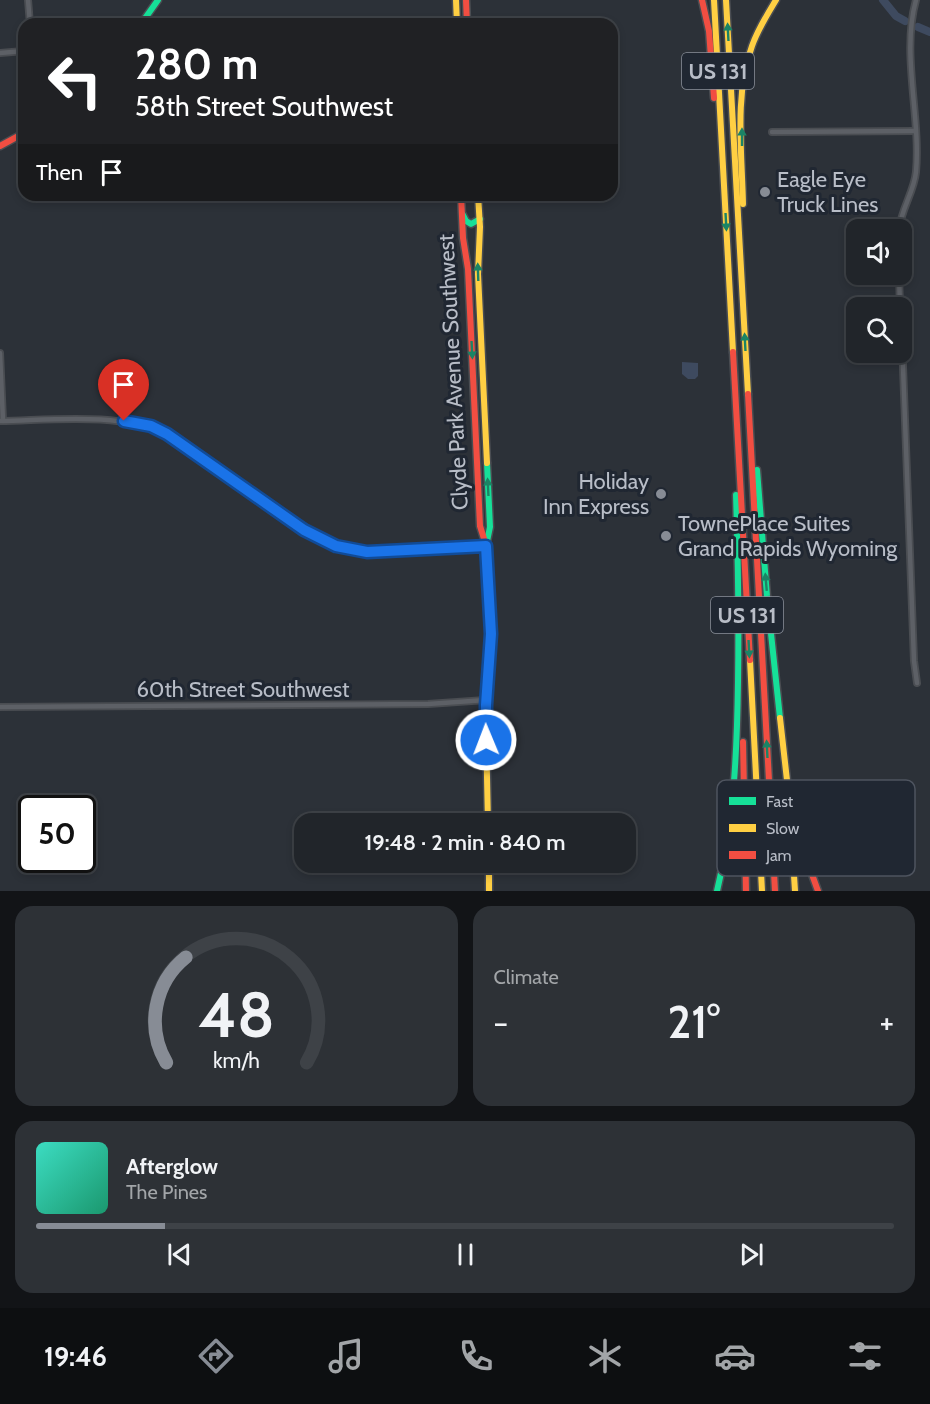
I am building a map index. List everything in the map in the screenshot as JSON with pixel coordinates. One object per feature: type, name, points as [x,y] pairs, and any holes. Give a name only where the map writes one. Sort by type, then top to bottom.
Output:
[{"type":"main road","points":[[145,18],[158,0]]},
{"type":"main road","points":[[456,0],[457,18]]},
{"type":"main road","points":[[466,0],[467,18]]},
{"type":"main road","points":[[702,0],[709,31],[714,103],[722,142]]},
{"type":"main road","name":"US 131","points":[[714,0],[756,780]]},
{"type":"main road","name":"US 131","points":[[726,0],[768,780]]},
{"type":"main road","points":[[742,279],[744,75],[748,54],[758,29],[776,0]]},
{"type":"main road","points":[[0,146],[18,136]]},
{"type":"main road","name":"Clyde Park Avenue Southwest","points":[[461,201],[469,291],[480,526],[486,546],[491,634],[486,700],[488,813]]},
{"type":"main road","name":"Clyde Park Avenue Southwest","points":[[478,201],[478,265],[490,527],[486,546]]},
{"type":"main road","points":[[462,211],[469,223],[480,219]]},
{"type":"main road","points":[[469,291],[473,301],[480,303]]},
{"type":"main road","points":[[733,339],[731,400],[743,780]]},
{"type":"main road","points":[[748,401],[756,453],[767,596],[786,780]]},
{"type":"main road","points":[[736,780],[739,646]]},
{"type":"main road","points":[[781,719],[791,780]]},
{"type":"main road","points":[[489,873],[489,891]]},
{"type":"main road","points":[[717,891],[721,876]]},
{"type":"main road","points":[[746,876],[746,891]]},
{"type":"main road","name":"US 131","points":[[761,876],[762,891]]},
{"type":"main road","name":"US 131","points":[[773,876],[774,891]]},
{"type":"main road","points":[[794,876],[795,891]]},
{"type":"main road","points":[[813,876],[818,891]]},
{"type":"street","points":[[28,0],[30,18]]},
{"type":"street","points":[[902,219],[916,173],[911,38],[916,0]]},
{"type":"street","points":[[0,53],[18,52]]},
{"type":"street","points":[[772,132],[915,131]]},
{"type":"street","points":[[0,353],[2,421],[108,420],[151,426],[167,434],[304,530],[336,546],[354,551],[486,546]]},
{"type":"street","points":[[903,363],[914,661],[917,683]]},
{"type":"street","name":"60th Street Southwest","points":[[0,707],[428,704],[486,700]]},
{"type":"water","points":[[682,362],[698,363],[698,376],[695,379],[688,379],[682,374]]},
{"type":"waterway","points":[[883,0],[896,16],[905,21]]},
{"type":"waterway","points":[[918,27],[930,32]]},
{"type":"traffic: fast","points":[[145,18],[158,0]]},
{"type":"traffic: fast","points":[[463,215],[471,224],[480,219]]},
{"type":"traffic: fast","points":[[486,730],[485,705],[491,627],[486,546],[490,527],[487,463]]},
{"type":"traffic: fast","points":[[757,470],[780,718]]},
{"type":"traffic: fast","points":[[734,780],[738,682],[736,495]]},
{"type":"traffic: fast","points":[[717,891],[720,876]]},
{"type":"traffic: slow","points":[[456,0],[457,18]]},
{"type":"traffic: slow","points":[[714,0],[733,352]]},
{"type":"traffic: slow","points":[[726,0],[748,394]]},
{"type":"traffic: slow","points":[[743,204],[740,124],[746,65],[754,40],[776,0]]},
{"type":"traffic: slow","points":[[478,201],[478,274],[487,463]]},
{"type":"traffic: slow","points":[[750,660],[756,780]]},
{"type":"traffic: slow","points":[[780,718],[787,780]]},
{"type":"traffic: slow","points":[[486,730],[488,813]]},
{"type":"traffic: slow","points":[[489,873],[489,891]]},
{"type":"traffic: slow","points":[[761,876],[762,891]]},
{"type":"traffic: slow","points":[[794,876],[795,891]]},
{"type":"traffic: jam","points":[[466,0],[467,18]]},
{"type":"traffic: jam","points":[[702,0],[709,31],[714,98]]},
{"type":"traffic: jam","points":[[0,146],[18,136]]},
{"type":"traffic: jam","points":[[461,201],[463,238],[468,269],[480,526],[486,545]]},
{"type":"traffic: jam","points":[[733,352],[750,660]]},
{"type":"traffic: jam","points":[[748,394],[769,780]]},
{"type":"traffic: jam","points":[[743,742],[744,780]]},
{"type":"traffic: jam","points":[[746,876],[746,891]]},
{"type":"traffic: jam","points":[[774,876],[775,891]]},
{"type":"traffic: jam","points":[[813,876],[818,891]]},
{"type":"place","name":"Eagle Eye Truck Lines","points":[[765,192]]},
{"type":"place","name":"Holiday Inn Express","points":[[661,494]]},
{"type":"place","name":"TownePlace Suites Grand Rapids Wyoming","points":[[666,536]]},
{"type":"route","points":[[124,421],[151,426],[167,434],[304,530],[336,546],[367,552],[486,546],[491,634],[486,740]]}]
